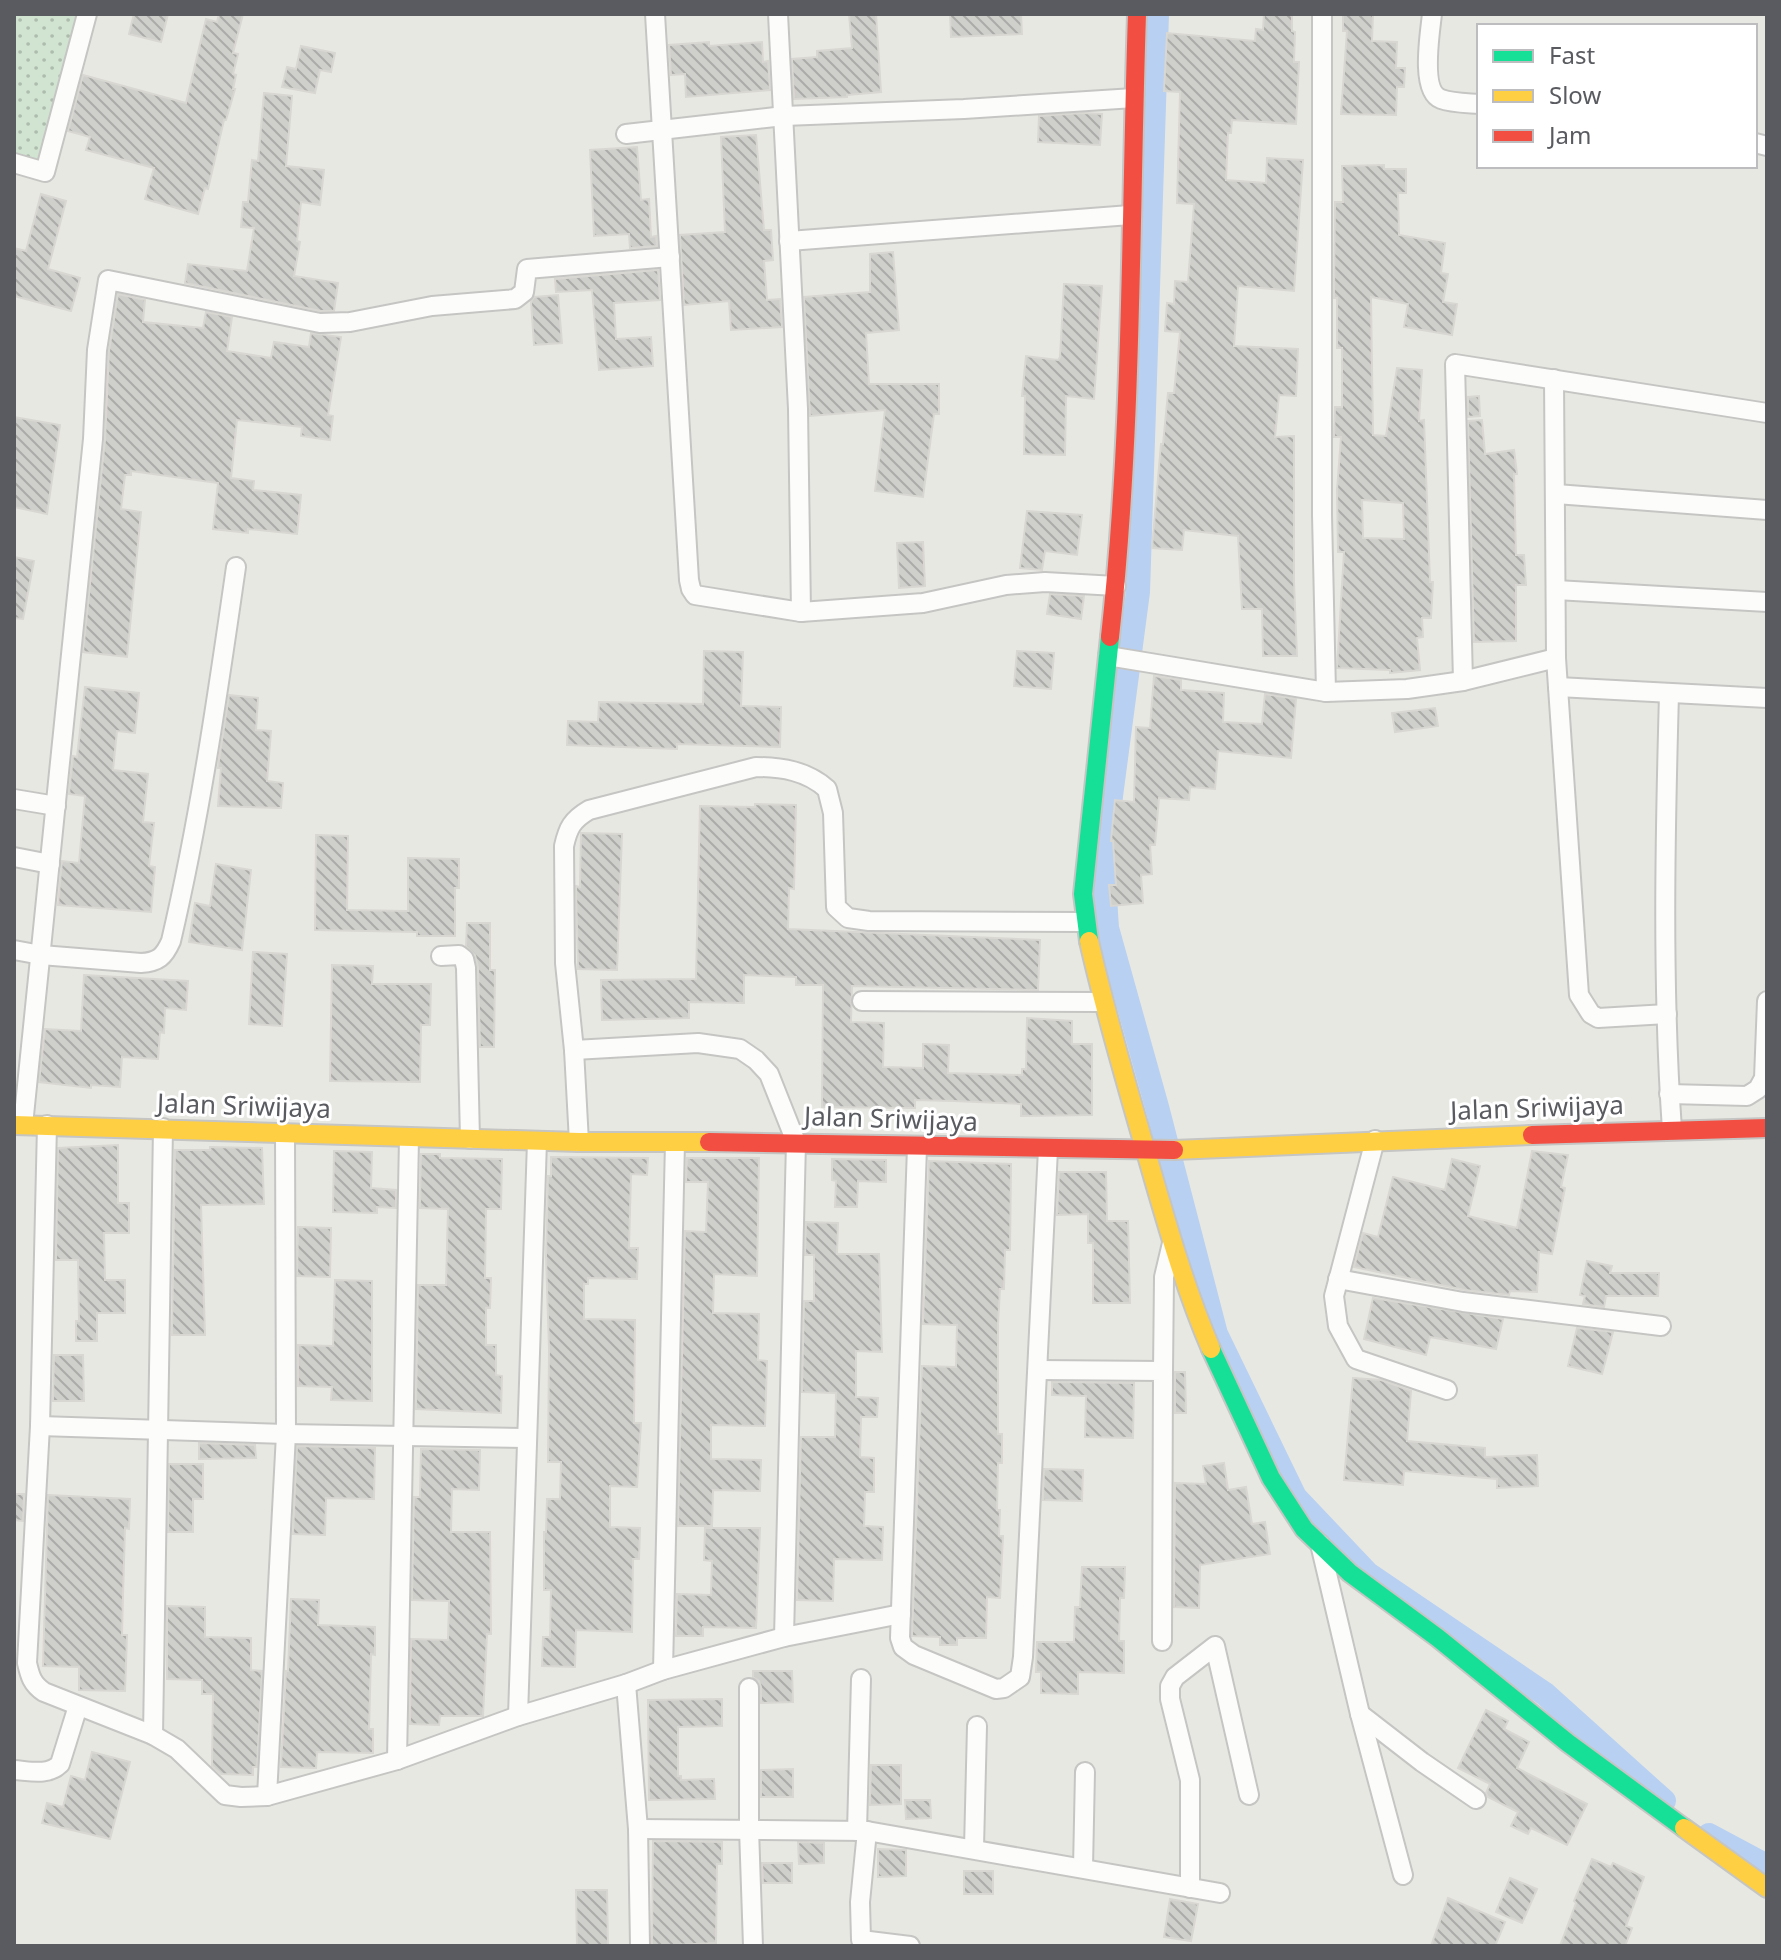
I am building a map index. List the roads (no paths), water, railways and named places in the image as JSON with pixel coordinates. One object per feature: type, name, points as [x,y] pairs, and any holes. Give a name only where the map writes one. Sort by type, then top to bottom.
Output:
[{"type":"street","points":[[14,163],[45,172],[87,14]]},
{"type":"street","points":[[655,14],[691,589],[695,595],[801,612],[923,603],[1006,585],[1045,582],[1116,586]]},
{"type":"street","points":[[778,14],[798,409],[801,612]]},
{"type":"street","points":[[1137,14],[1130,215],[1129,388],[1116,586],[1116,657],[1083,894],[1085,922],[1103,1002],[1154,1150],[1173,1240],[1199,1321],[1271,1478],[1304,1529],[1350,1573],[1438,1638],[1568,1743],[1767,1888]]},
{"type":"street","points":[[1322,14],[1322,515],[1326,692]]},
{"type":"street","points":[[1432,14],[1430,89],[1442,100],[1477,104]]},
{"type":"street","points":[[626,134],[784,116],[1134,98]]},
{"type":"street","points":[[789,241],[1130,215]]},
{"type":"street","points":[[19,1125],[41,955],[93,439],[97,350],[108,280],[320,323],[350,322],[432,306],[515,299],[524,292],[527,269],[670,257]]},
{"type":"street","points":[[1463,681],[1455,364],[1767,413]]},
{"type":"street","points":[[1554,379],[1556,658],[1579,995],[1584,1005],[1598,1018],[1667,1014]]},
{"type":"street","points":[[1556,494],[1767,510]]},
{"type":"street","points":[[14,950],[141,963],[153,962],[166,954],[178,914],[198,816],[236,567]]},
{"type":"street","points":[[1556,590],[1767,602]]},
{"type":"street","points":[[1116,657],[1326,692],[1407,689],[1463,681],[1556,658]]},
{"type":"street","points":[[1558,687],[1767,698]]},
{"type":"street","points":[[1669,694],[1665,860],[1672,1130]]},
{"type":"street","points":[[579,1142],[565,963],[564,846],[567,830],[575,818],[589,810],[756,767],[795,771],[818,781],[827,789],[833,813],[836,907],[848,918],[869,921],[1085,922]]},
{"type":"street","points":[[14,799],[56,806]]},
{"type":"street","points":[[14,857],[50,864]]},
{"type":"street","points":[[441,956],[459,955],[464,959],[466,968],[470,1139]]},
{"type":"street","points":[[862,1001],[1103,1002]]},
{"type":"street","points":[[1669,1094],[1747,1096],[1758,1089],[1764,1078],[1767,1001]]},
{"type":"street","points":[[574,1050],[698,1043],[740,1049],[769,1074],[796,1142],[784,1637]]},
{"type":"street","name":"Jalan Sriwijaya","points":[[19,1125],[579,1142],[796,1142],[1154,1150],[1767,1128]]},
{"type":"street","points":[[47,1125],[40,1426],[27,1663],[30,1677],[36,1686],[153,1735],[177,1749],[225,1795],[267,1796],[397,1760],[518,1716],[663,1670],[784,1637],[901,1614]]},
{"type":"street","points":[[153,1735],[163,1128]]},
{"type":"street","points":[[267,1796],[286,1434],[285,1133]]},
{"type":"street","points":[[397,1760],[409,1138]]},
{"type":"street","points":[[1375,1140],[1334,1296],[1338,1326],[1356,1359],[1447,1390]]},
{"type":"street","points":[[518,1716],[537,1141]]},
{"type":"street","points":[[663,1670],[675,1142]]},
{"type":"street","points":[[917,1147],[900,1638],[903,1647],[914,1655],[996,1689],[1004,1688],[1020,1677],[1023,1657],[1048,1149]]},
{"type":"street","points":[[1162,1641],[1164,1277],[1173,1240]]},
{"type":"street","points":[[1338,1279],[1463,1302],[1661,1326]]},
{"type":"street","points":[[1038,1370],[1163,1371]]},
{"type":"street","points":[[40,1426],[526,1438]]},
{"type":"street","points":[[1320,1544],[1360,1714],[1403,1875]]},
{"type":"street","points":[[1190,1888],[1190,1780],[1170,1699],[1170,1686],[1175,1677],[1215,1646],[1249,1795]]},
{"type":"street","points":[[861,1679],[860,1943],[910,1946]]},
{"type":"street","points":[[626,1684],[638,1829],[640,1946]]},
{"type":"street","points":[[749,1688],[753,1946]]},
{"type":"street","points":[[14,1770],[46,1772],[60,1764],[78,1706]]},
{"type":"street","points":[[1360,1714],[1476,1799]]},
{"type":"street","points":[[974,1848],[977,1726]]},
{"type":"street","points":[[1083,1868],[1085,1772]]},
{"type":"street","points":[[638,1829],[862,1831],[1220,1893]]},
{"type":"waterway","points":[[1157,14],[1138,592],[1111,796],[1104,883],[1107,928],[1216,1334],[1295,1497],[1368,1574],[1545,1694],[1664,1801]]},
{"type":"waterway","points":[[1709,1835],[1767,1866]]}]
